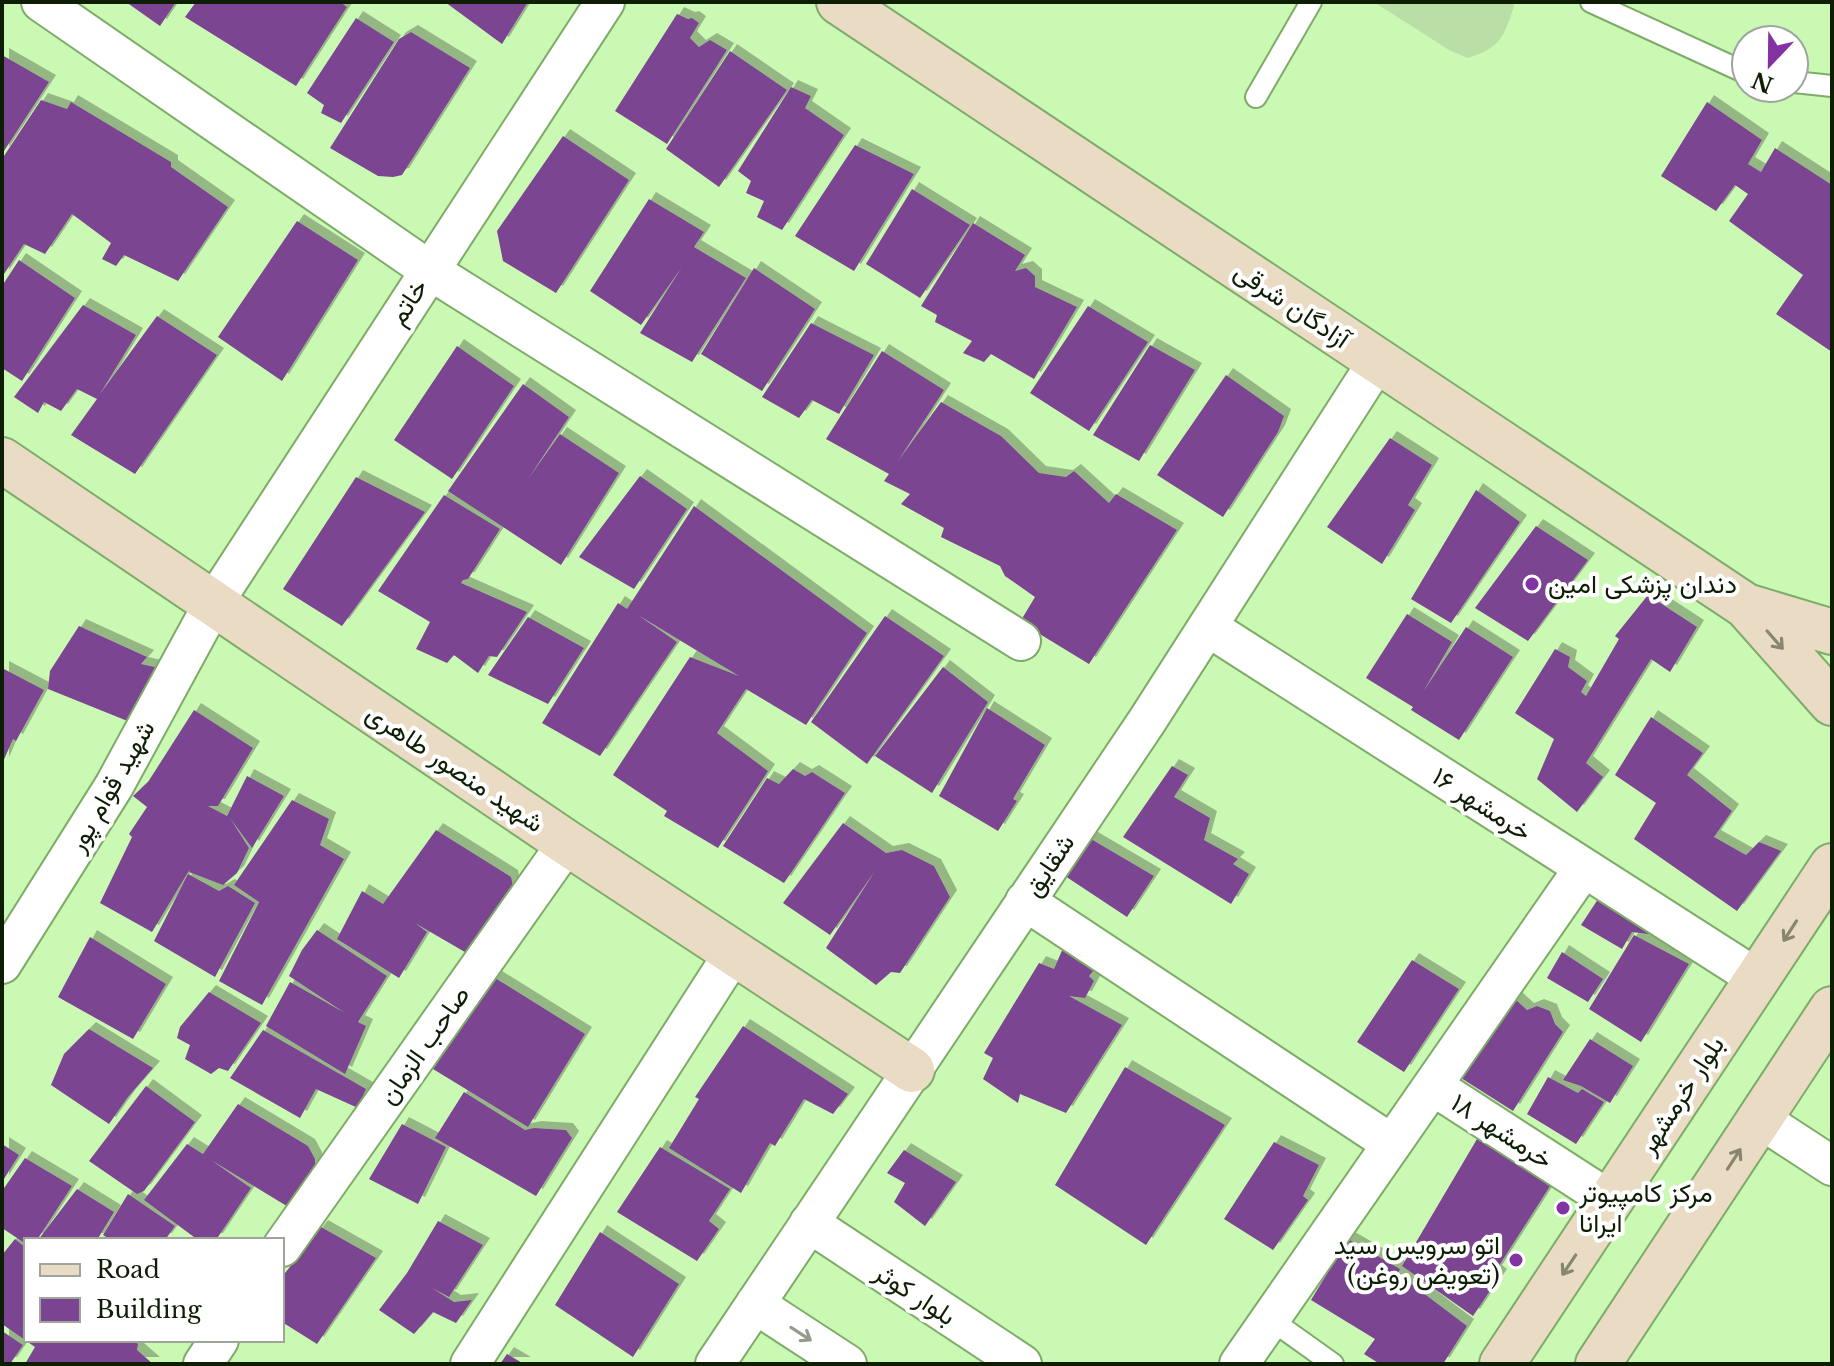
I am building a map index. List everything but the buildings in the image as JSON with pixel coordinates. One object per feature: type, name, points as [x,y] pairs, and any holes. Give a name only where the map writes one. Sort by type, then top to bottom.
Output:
[{"type":"main road","name":"آزادگان شرقی","points":[[839,2],[1746,606]]},
{"type":"main road","name":"شهید منصور طاهری","points":[[2,460],[567,843],[912,1070]]},
{"type":"main road","points":[[1746,606],[1832,632]]},
{"type":"main road","points":[[1746,606],[1832,703]]},
{"type":"main road","name":"بلوار خرمشهر","points":[[1502,1364],[1832,866]]},
{"type":"main road","points":[[1598,1364],[1832,1009]]},
{"type":"street","points":[[41,2],[429,270],[1021,641]]},
{"type":"street","name":"خاتم","points":[[213,604],[605,2]]},
{"type":"street","name":"شقایق","points":[[715,1364],[1208,627],[1377,362]]},
{"type":"street","name":"شهید قوام پور","points":[[2,964],[114,786],[213,604]]},
{"type":"street","name":"خرمشهر ۱۶","points":[[1208,627],[1758,979]]},
{"type":"street","name":"صاحب الزمان","points":[[284,1244],[567,843]]},
{"type":"street","points":[[1239,1364],[1583,869]]},
{"type":"street","points":[[1025,901],[1392,1144]]},
{"type":"street","points":[[470,1364],[733,954]]},
{"type":"street","name":"خرمشهر ۱۸","points":[[1433,1086],[1611,1201]]},
{"type":"street","points":[[1760,1119],[1832,1166]]},
{"type":"street","name":"بلوار کوثر","points":[[809,1223],[1022,1364]]},
{"type":"street","points":[[755,1304],[847,1364]]},
{"type":"street","points":[[203,1364],[218,1342]]},
{"type":"lane","points":[[1256,97],[1311,2]]},
{"type":"lane","points":[[1591,2],[1730,66]]},
{"type":"lane","points":[[1810,84],[1832,86]]},
{"type":"lane","points":[[1270,1319],[1333,1364]]},
{"type":"green space","points":[[1374,2],[1513,2],[1514,6],[1499,40],[1487,50],[1468,58],[1449,50]]},
{"type":"place","name":"دندان پزشکی امین","points":[[1532,584]]},
{"type":"place","name":"مرکز کامپیوتر ایرانا","points":[[1563,1208]]},
{"type":"place","name":"اتو سرویس سید (تعویض روغن)","points":[[1516,1260]]}]
